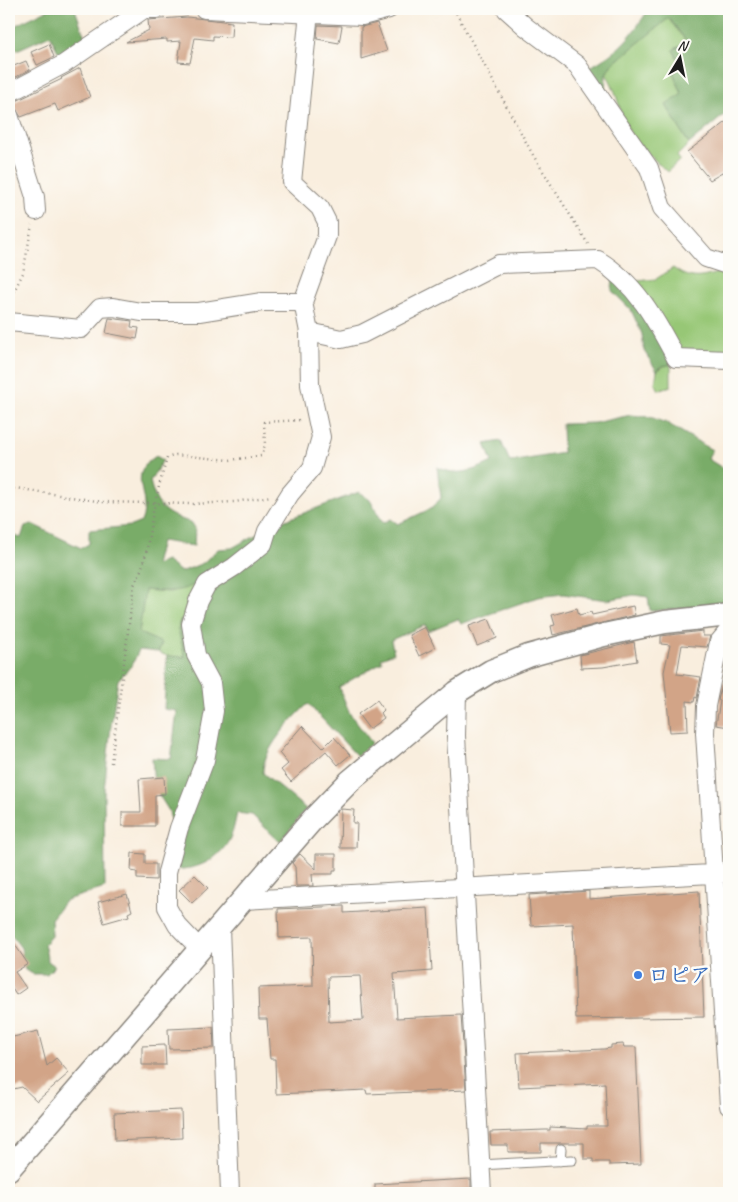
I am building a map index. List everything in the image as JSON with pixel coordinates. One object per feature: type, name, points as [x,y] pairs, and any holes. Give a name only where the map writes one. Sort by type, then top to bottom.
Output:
[{"type":"street","points":[[9,93],[64,64],[144,9],[157,9]]},
{"type":"street","points":[[204,9],[328,11],[362,16],[389,9]]},
{"type":"street","points":[[506,9],[526,27],[577,65],[649,168],[662,208],[706,258],[724,264],[729,262]]},
{"type":"street","points":[[200,949],[177,925],[168,907],[168,872],[179,828],[205,760],[214,711],[212,683],[196,655],[191,624],[198,601],[207,584],[234,567],[263,544],[267,531],[290,494],[312,468],[318,453],[321,437],[310,385],[309,332],[303,302],[326,236],[327,222],[320,208],[292,182],[309,12]]},
{"type":"street","points":[[9,115],[35,197],[36,211]]},
{"type":"street","points":[[309,332],[341,339],[362,334],[499,264],[598,260],[632,288],[651,312],[676,358],[729,360]]},
{"type":"street","points":[[9,322],[81,329],[100,308],[113,307],[140,312],[199,312],[262,302],[303,302]]},
{"type":"street","points":[[9,1169],[244,900],[312,819],[350,781],[457,692],[491,671],[528,656],[666,622],[729,615]]},
{"type":"street","points":[[729,630],[719,642],[706,706],[705,733],[721,874],[729,1106]]},
{"type":"street","points":[[457,692],[456,736],[482,1193]]},
{"type":"street","points":[[244,900],[721,874]]},
{"type":"street","points":[[220,927],[230,1193]]},
{"type":"lane","points":[[560,1161],[561,1149]]},
{"type":"lane","points":[[480,1165],[572,1160]]},
{"type":"path","points":[[454,9],[533,155],[598,260]]},
{"type":"path","points":[[9,301],[23,273],[36,211]]},
{"type":"path","points":[[111,763],[134,584],[146,558],[155,502],[167,458],[176,455],[230,460],[261,456],[265,445],[264,422],[318,420]]},
{"type":"path","points":[[9,487],[103,502],[235,502],[290,494]]},
{"type":"green space","points":[[49,9],[75,9],[86,40],[60,56],[50,35],[17,50],[9,44],[12,27]]},
{"type":"green space","points":[[649,9],[729,9],[729,111],[689,144],[666,105],[682,94],[673,73],[682,67],[673,50],[687,42],[669,18],[611,65],[606,74],[605,95],[588,68],[616,50],[636,28]]},
{"type":"green space","points":[[668,18],[687,42],[682,67],[673,73],[683,94],[666,105],[689,144],[677,156],[680,160],[667,172],[629,132],[613,86],[606,74],[611,65]]},
{"type":"green space","points":[[673,268],[687,276],[694,277],[707,276],[729,269],[729,357],[683,354],[635,286],[638,281],[656,279]]},
{"type":"green space","points":[[613,277],[630,291],[671,361],[669,365],[662,366],[657,371],[644,351],[642,334],[631,310],[612,291]]},
{"type":"green space","points":[[671,361],[671,386],[659,390],[655,383],[657,371]]},
{"type":"green space","points":[[631,415],[650,417],[667,423],[712,450],[708,459],[729,472],[729,605],[650,611],[648,597],[634,595],[607,600],[563,594],[538,597],[461,624],[458,619],[428,631],[425,625],[391,640],[394,653],[381,658],[382,662],[339,687],[350,714],[372,743],[357,756],[308,704],[272,745],[264,764],[263,773],[306,809],[280,842],[252,815],[237,813],[231,836],[220,853],[204,864],[185,869],[175,869],[165,868],[173,834],[169,811],[154,787],[152,758],[171,759],[177,711],[164,709],[167,656],[185,657],[178,629],[180,620],[200,622],[202,580],[182,589],[168,591],[145,590],[139,633],[162,643],[158,652],[139,650],[132,665],[118,680],[104,790],[105,888],[66,900],[51,919],[52,935],[44,944],[48,961],[55,966],[47,974],[33,974],[25,970],[21,948],[9,932],[9,534],[21,538],[25,526],[32,524],[81,548],[89,544],[89,530],[131,526],[141,522],[144,503],[140,479],[142,471],[156,456],[163,460],[150,481],[156,499],[169,513],[192,523],[195,528],[194,546],[161,541],[155,565],[166,561],[181,572],[203,563],[218,549],[232,548],[275,524],[359,492],[370,500],[383,523],[391,519],[398,524],[432,508],[441,498],[437,467],[451,472],[465,472],[492,462],[485,444],[501,441],[510,462],[563,453],[562,424],[594,423]]},
{"type":"green space","points":[[202,580],[200,622],[180,620],[178,629],[185,657],[167,656],[158,652],[161,643],[139,633],[144,590],[170,592]]},
{"type":"building","points":[[187,17],[232,22],[231,37],[213,36],[213,40],[195,38],[190,63],[178,62],[181,41],[167,42],[167,39],[126,42],[149,30],[148,20]]},
{"type":"building","points":[[377,23],[387,51],[361,59],[361,27]]},
{"type":"building","points":[[318,25],[342,26],[339,43],[317,39]]},
{"type":"building","points":[[49,44],[54,57],[37,65],[31,52]]},
{"type":"building","points":[[26,61],[30,70],[12,79],[9,68]]},
{"type":"building","points":[[80,68],[90,97],[58,111],[55,104],[21,117],[12,103],[62,79]]},
{"type":"building","points":[[729,120],[729,169],[710,180],[687,152]]},
{"type":"building","points":[[109,318],[132,321],[131,327],[139,328],[137,339],[106,333]]},
{"type":"building","points":[[633,606],[635,615],[553,635],[551,626],[555,625],[552,615],[577,608],[579,615],[591,612],[592,615]]},
{"type":"building","points":[[489,619],[497,638],[477,646],[469,626]]},
{"type":"building","points":[[425,627],[435,648],[419,656],[409,635]]},
{"type":"building","points":[[703,631],[703,636],[710,636],[707,647],[682,645],[677,674],[701,677],[697,698],[695,697],[694,702],[687,701],[688,731],[670,732],[664,672],[670,645],[661,644],[661,636]]},
{"type":"building","points":[[634,642],[637,661],[603,667],[581,668],[580,655]]},
{"type":"building","points":[[723,682],[729,682],[729,727],[716,725],[720,701],[718,700]]},
{"type":"building","points":[[377,700],[384,710],[381,713],[384,718],[369,729],[358,714]]},
{"type":"building","points":[[302,726],[323,748],[334,737],[350,755],[338,765],[326,751],[291,782],[281,770],[288,764],[279,753]]},
{"type":"building","points":[[164,777],[165,794],[155,795],[155,826],[122,826],[122,812],[141,812],[139,779]]},
{"type":"building","points":[[341,809],[354,810],[353,823],[357,823],[356,848],[340,848]]},
{"type":"building","points":[[132,853],[145,854],[145,864],[156,864],[156,880],[137,879],[137,872],[131,871]]},
{"type":"building","points":[[300,854],[316,869],[316,854],[336,854],[336,870],[333,870],[333,874],[312,874],[313,886],[296,886],[295,867],[292,863]]},
{"type":"building","points":[[195,875],[208,888],[192,903],[179,890]]},
{"type":"building","name":"ロピア","points":[[589,891],[589,899],[699,891],[704,1017],[576,1019],[573,924],[531,926],[529,895]]},
{"type":"building","points":[[127,894],[132,911],[128,913],[129,916],[104,923],[98,902]]},
{"type":"building","points":[[344,906],[344,913],[428,908],[432,971],[394,974],[397,1018],[461,1015],[466,1090],[367,1094],[366,1090],[276,1094],[275,1059],[270,1059],[267,1019],[259,1019],[258,988],[313,986],[312,937],[279,938],[278,909]],"holes":[[[360,976],[363,1020],[329,1022],[328,977]]]},
{"type":"building","points":[[9,936],[28,964],[15,972],[26,988],[16,995],[9,984]]},
{"type":"building","points":[[213,1027],[214,1048],[169,1049],[168,1029]]},
{"type":"building","points":[[38,1031],[47,1066],[56,1058],[69,1073],[37,1101],[22,1087],[9,1090],[9,1038]]},
{"type":"building","points":[[623,1044],[624,1047],[636,1047],[641,1164],[609,1165],[609,1162],[593,1162],[593,1159],[584,1159],[584,1143],[541,1143],[541,1152],[508,1152],[508,1145],[491,1145],[490,1132],[550,1130],[550,1127],[587,1129],[587,1126],[607,1126],[605,1083],[519,1087],[517,1053],[604,1049],[611,1048],[611,1045]]},
{"type":"building","points":[[165,1045],[166,1065],[142,1065],[142,1046]]},
{"type":"building","points":[[181,1110],[182,1138],[115,1141],[114,1113]]},
{"type":"building","points":[[471,1179],[471,1193],[375,1193],[375,1184]]},
{"type":"place","name":"ロピア","points":[[638,975]]}]
